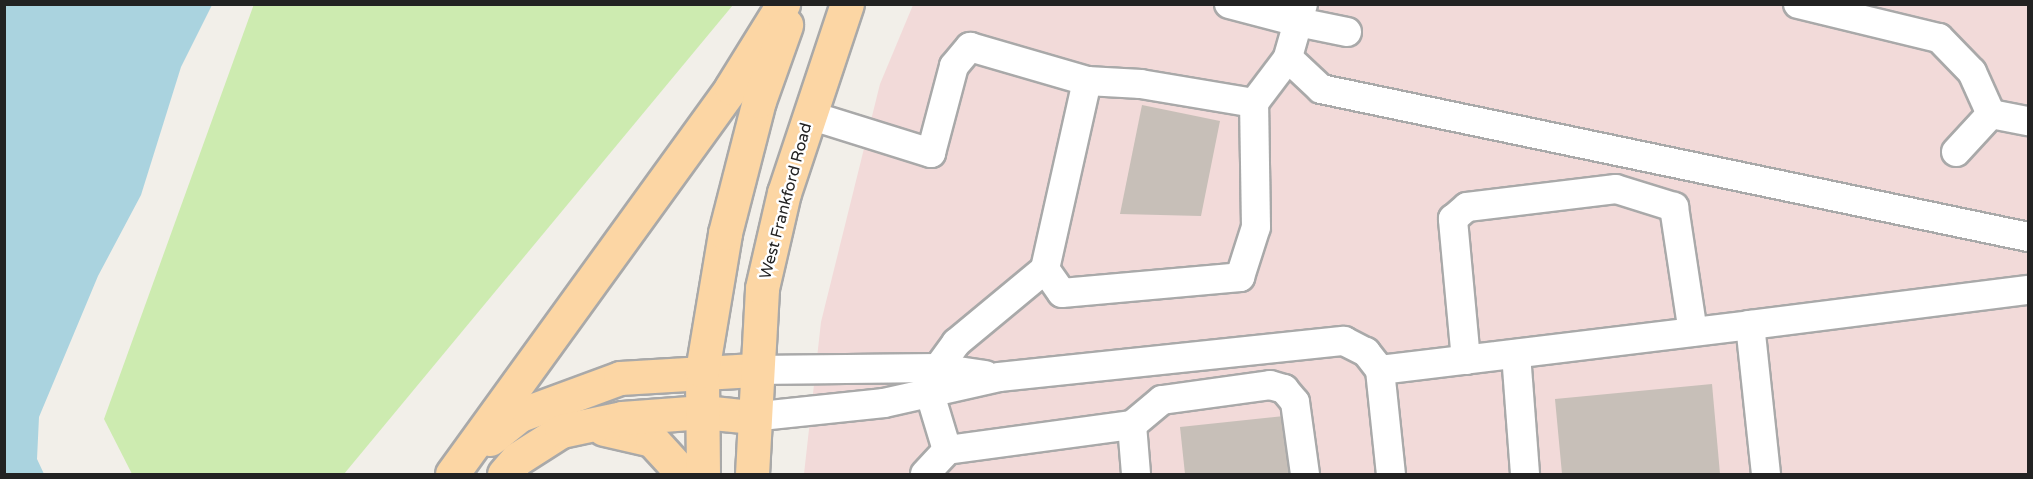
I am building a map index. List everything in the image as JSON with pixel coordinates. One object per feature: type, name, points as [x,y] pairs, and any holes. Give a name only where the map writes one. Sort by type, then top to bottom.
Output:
[{"type":"main road","points":[[455,469],[725,98],[783,4]]},
{"type":"main road","points":[[703,474],[702,371],[725,233],[759,101],[794,4]]},
{"type":"main road","name":"West Frankford Road","points":[[752,474],[751,417],[762,288],[809,115],[847,4]]},
{"type":"main road","points":[[455,469],[520,415],[575,390],[620,378],[754,369]]},
{"type":"main road","points":[[504,474],[517,459],[572,429],[622,418],[703,412],[751,417]]},
{"type":"main road","points":[[572,429],[619,429],[652,440],[682,474]]},
{"type":"lane","points":[[1229,4],[1301,13],[1347,32]]},
{"type":"lane","points":[[1798,4],[1939,38],[1972,72],[1991,114]]},
{"type":"lane","points":[[1045,269],[1062,293],[1240,277],[1256,227],[1254,103],[1288,58],[1301,13]]},
{"type":"lane","points":[[809,115],[931,153],[954,66],[970,47],[1088,81],[1141,84],[1254,103]]},
{"type":"lane","points":[[1288,58],[1321,89],[2028,237]]},
{"type":"lane","points":[[947,450],[934,381],[956,343],[1045,269],[1088,81]]},
{"type":"lane","points":[[1991,114],[2028,121]]},
{"type":"lane","points":[[1956,152],[1991,114]]},
{"type":"lane","points":[[1466,360],[1453,219],[1467,207],[1616,189],[1674,207],[1694,332]]},
{"type":"lane","points":[[1380,370],[2028,290]]},
{"type":"lane","points":[[1750,326],[1766,474]]},
{"type":"lane","points":[[754,369],[934,381],[999,377],[1344,341],[1366,352],[1380,370],[1391,474]]},
{"type":"lane","points":[[1516,354],[1525,474]]},
{"type":"lane","points":[[751,417],[934,381]]},
{"type":"lane","points":[[925,474],[947,450],[1132,425],[1162,400],[1270,385],[1284,388],[1299,417],[1305,474]]},
{"type":"lane","points":[[1132,425],[1136,474]]},
{"type":"shaded area","points":[[913,5],[2028,5],[2028,474],[804,474],[821,322],[880,84]]},
{"type":"green space","points":[[254,4],[733,5],[344,474],[132,474],[104,419]]},
{"type":"water","points":[[4,5],[212,5],[181,67],[141,195],[98,276],[39,417],[37,459],[44,474],[5,474]]},
{"type":"building","points":[[1142,105],[1220,121],[1201,216],[1120,214]]},
{"type":"building","points":[[1712,384],[1720,474],[1562,474],[1555,399]]},
{"type":"building","points":[[1284,416],[1289,474],[1185,474],[1180,427]]}]
